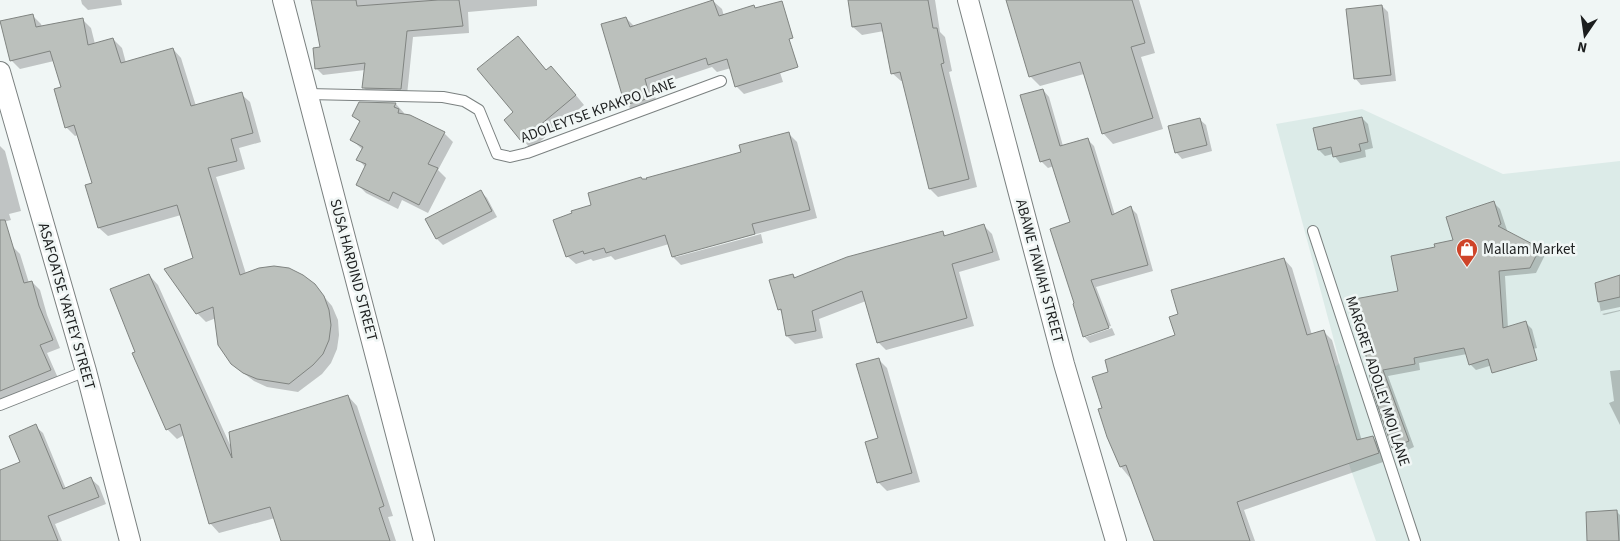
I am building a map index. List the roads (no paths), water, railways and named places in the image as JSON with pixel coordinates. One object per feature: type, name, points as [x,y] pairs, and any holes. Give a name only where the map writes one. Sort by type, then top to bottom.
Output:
[{"type":"street","name":"SUSA HARDIND STREET","points":[[283,0],[424,541]]},
{"type":"street","name":"ABAWE TAWIAH STREET","points":[[968,0],[1064,364],[1116,541]]},
{"type":"street","name":"ASAFOATSE YARTEY STREET","points":[[0,73],[86,371],[130,541]]},
{"type":"lane","name":"ADOLEYTSE KPAKPO LANE","points":[[308,94],[443,97],[464,100],[480,110],[497,154],[510,157],[721,81]]},
{"type":"lane","name":"MARGRET ADOLEY MOI LANE","points":[[1313,231],[1414,541]]},
{"type":"lane","points":[[0,405],[86,371]]},
{"type":"place","name":"Mallam Market","points":[[1467,268]]}]
